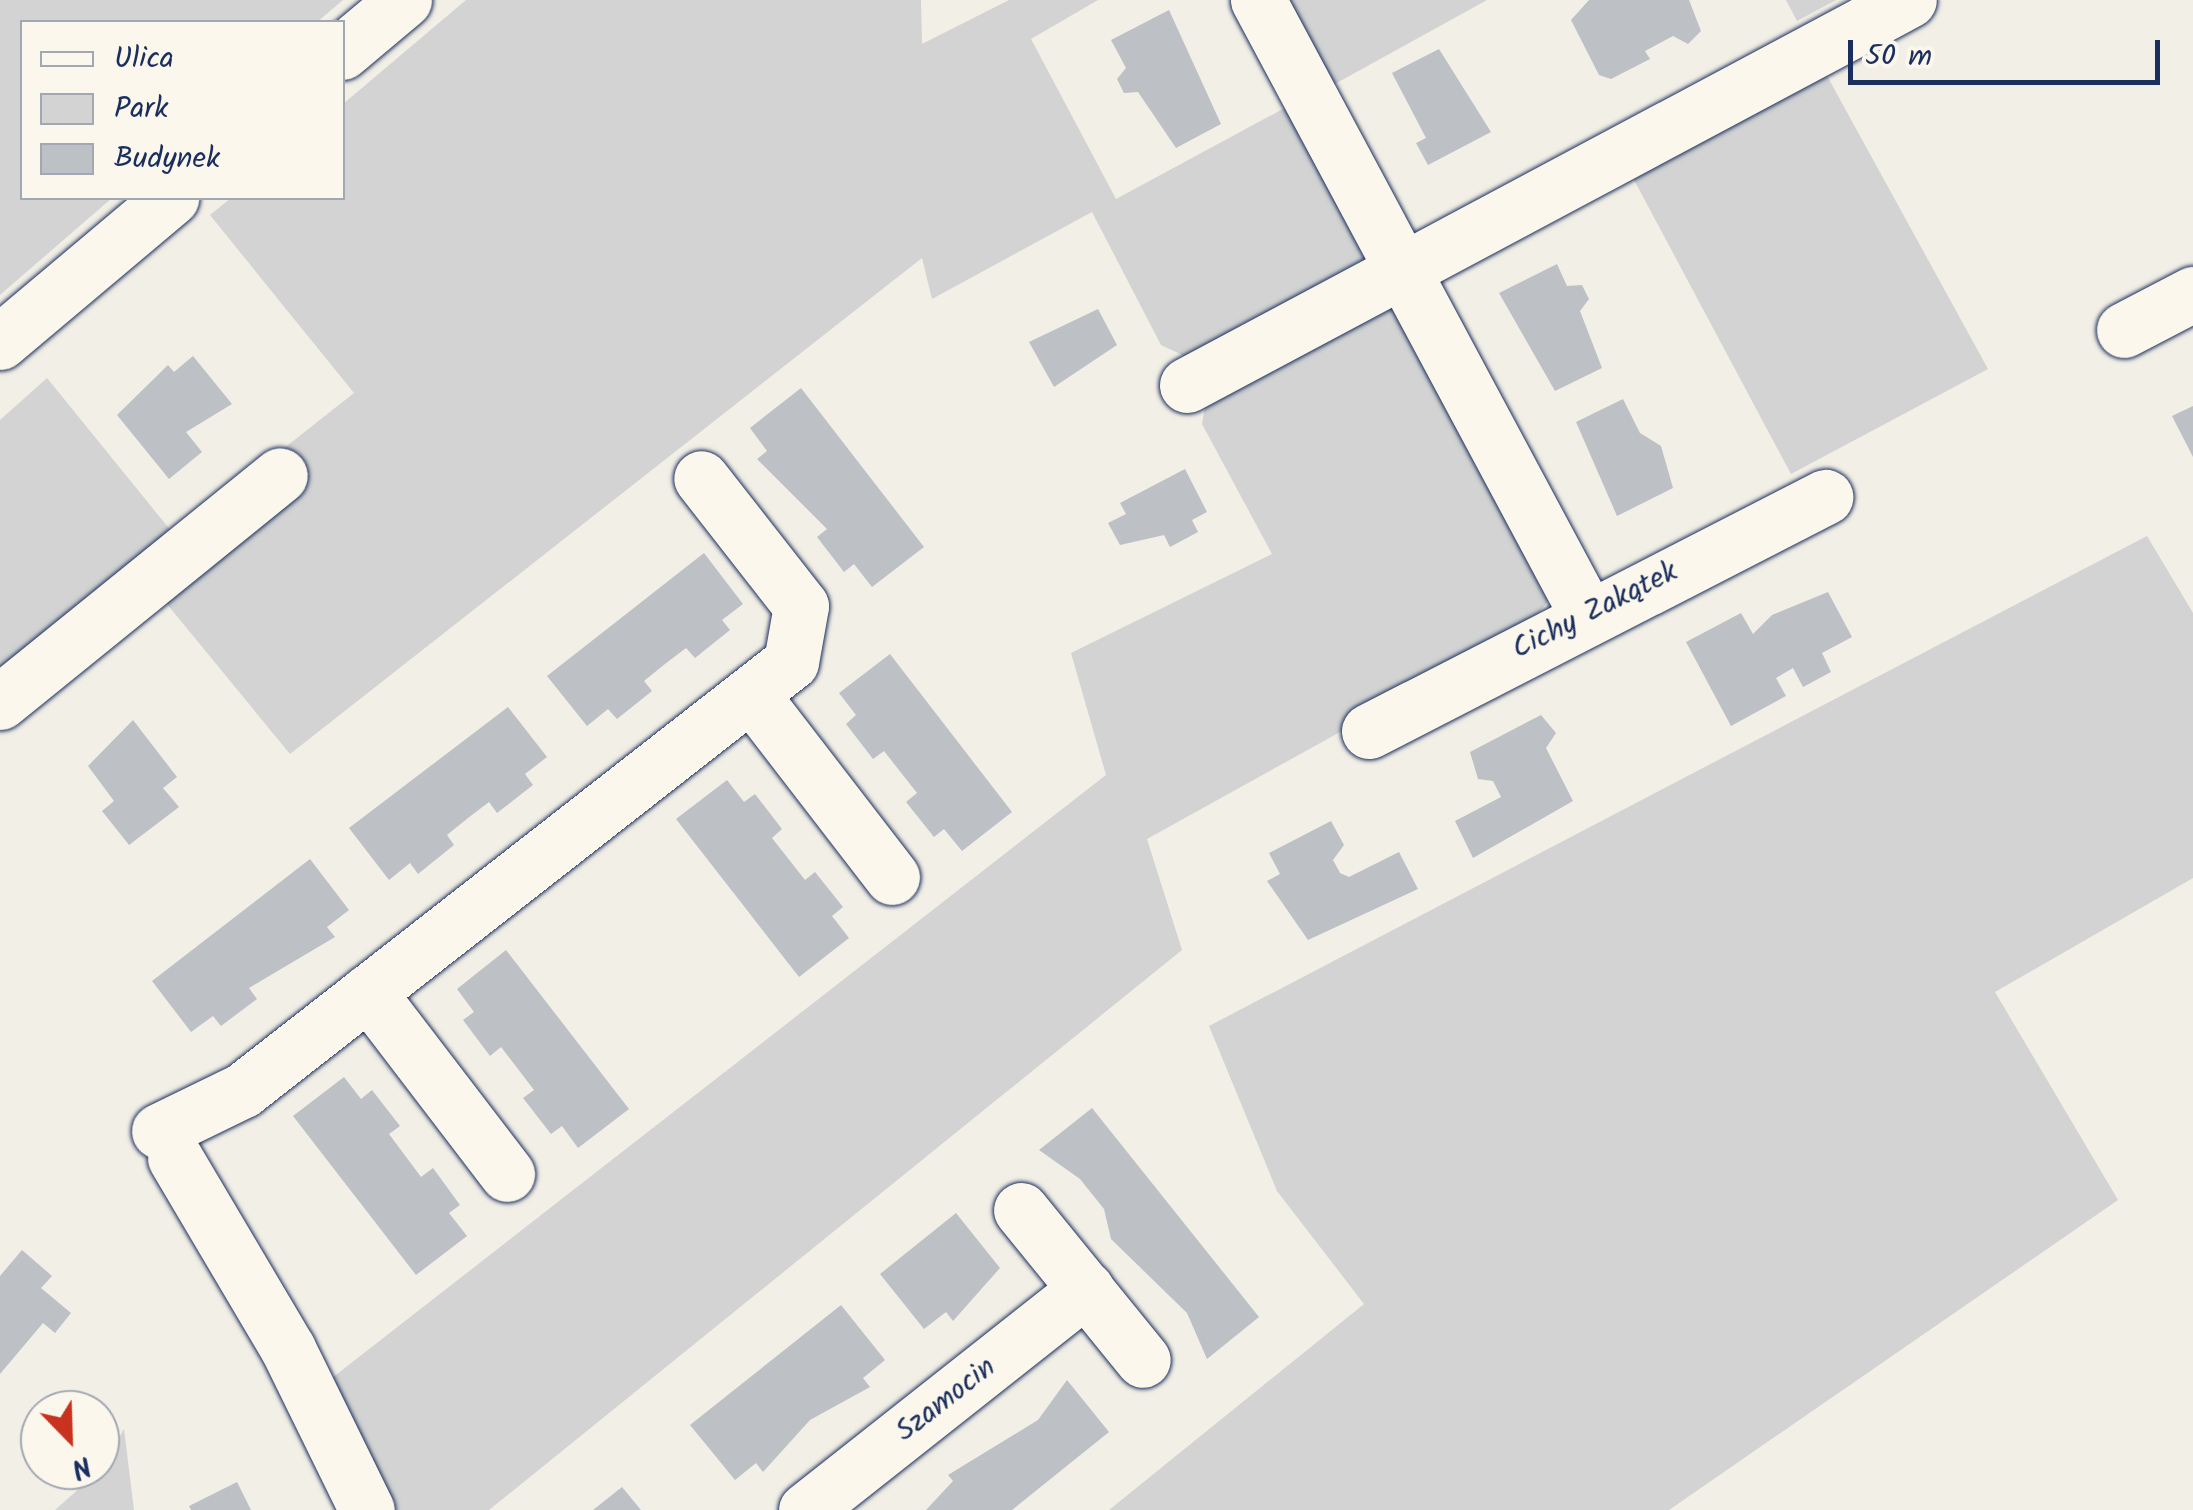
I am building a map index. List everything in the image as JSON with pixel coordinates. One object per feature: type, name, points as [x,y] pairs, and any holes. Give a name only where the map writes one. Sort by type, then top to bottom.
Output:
[{"type":"street","points":[[345,49],[404,0]]},
{"type":"street","points":[[1258,0],[1586,613]]},
{"type":"street","points":[[1187,385],[1404,271],[1644,134],[1909,0]]},
{"type":"street","points":[[0,342],[169,200]]},
{"type":"street","points":[[2124,330],[2193,294]]},
{"type":"street","points":[[0,702],[280,474]]},
{"type":"street","points":[[367,1510],[288,1348],[167,1145],[751,694],[801,648],[801,606],[701,478]]},
{"type":"street","name":"Cichy Zakątek","points":[[1369,731],[1586,613],[1825,497]]},
{"type":"street","points":[[751,694],[892,877]]},
{"type":"street","points":[[368,992],[507,1174]]},
{"type":"street","points":[[1021,1210],[1143,1360]]},
{"type":"street","name":"Szamocin","points":[[806,1510],[1086,1290]]},
{"type":"green space","points":[[0,0],[343,0],[319,20],[20,20],[20,200],[110,200],[0,295]]},
{"type":"green space","points":[[466,0],[921,0],[922,44],[1009,0],[1098,0],[1031,39],[1116,199],[1292,104],[1368,258],[1193,360],[1161,345],[1092,212],[932,299],[922,258],[290,754],[162,598],[307,480],[283,449],[354,393],[210,215],[229,200],[345,200],[345,102]]},
{"type":"green space","points":[[1288,0],[1487,0],[1333,85]]},
{"type":"green space","points":[[1786,0],[1836,0],[1797,21]]},
{"type":"green space","points":[[1826,74],[1988,369],[1791,474],[1633,178]]},
{"type":"green space","points":[[1386,306],[1408,314],[1544,565],[1548,601],[1526,629],[1147,839],[1182,950],[489,1510],[386,1510],[323,1385],[1106,775],[1071,653],[1272,554],[1202,424],[1207,393]]},
{"type":"green space","points":[[47,378],[176,537],[0,679],[0,420]]},
{"type":"green space","points":[[2147,536],[2193,613],[2193,878],[1995,992],[2118,1200],[1669,1510],[1109,1510],[1364,1304],[1277,1191],[1209,1026]]},
{"type":"green space","points":[[124,1429],[134,1510],[55,1510],[78,1490],[120,1490],[120,1436]]},
{"type":"building","points":[[1589,0],[1689,0],[1701,31],[1688,44],[1673,36],[1645,51],[1650,59],[1611,79],[1599,75],[1571,20]]},
{"type":"building","points":[[1169,10],[1221,124],[1176,148],[1138,92],[1124,93],[1117,79],[1126,68],[1111,40]]},
{"type":"building","points":[[1439,49],[1491,132],[1428,165],[1416,143],[1426,138],[1392,73]]},
{"type":"building","points":[[1557,264],[1567,286],[1582,285],[1589,299],[1580,311],[1602,368],[1555,391],[1499,293]]},
{"type":"building","points":[[1098,309],[1117,345],[1054,387],[1029,342]]},
{"type":"building","points":[[193,356],[232,404],[186,432],[202,452],[169,479],[117,415],[168,365],[174,372]]},
{"type":"building","points":[[801,388],[924,547],[872,587],[854,564],[844,572],[817,537],[827,529],[757,459],[767,451],[750,428]]},
{"type":"building","points":[[1623,399],[1640,433],[1661,446],[1673,488],[1617,516],[1576,422]]},
{"type":"building","points":[[2193,406],[2193,457],[2172,416]]},
{"type":"building","points":[[1185,469],[1207,512],[1192,520],[1198,532],[1170,547],[1164,535],[1120,545],[1108,523],[1126,514],[1120,503]]},
{"type":"building","points":[[704,553],[743,604],[722,620],[730,630],[695,658],[686,648],[665,664],[644,681],[652,691],[617,719],[608,709],[587,726],[547,676]]},
{"type":"building","points":[[1828,592],[1852,637],[1822,653],[1831,672],[1803,687],[1793,668],[1776,678],[1786,696],[1731,726],[1686,642],[1741,613],[1753,634],[1772,615]]},
{"type":"building","points":[[890,654],[1012,812],[962,851],[944,829],[934,837],[906,802],[917,793],[884,751],[873,759],[846,724],[856,715],[839,693]]},
{"type":"building","points":[[508,707],[547,757],[525,774],[533,785],[497,813],[489,802],[468,818],[447,835],[454,845],[418,874],[410,863],[389,880],[349,828]]},
{"type":"building","points":[[1541,715],[1556,733],[1546,748],[1573,801],[1473,858],[1455,821],[1501,797],[1493,781],[1478,779],[1470,752]]},
{"type":"building","points":[[133,720],[177,777],[163,788],[179,807],[129,845],[102,811],[114,801],[88,766]]},
{"type":"building","points":[[727,780],[744,802],[755,794],[782,829],[772,838],[805,880],[815,872],[843,907],[832,916],[849,938],[799,977],[676,819]]},
{"type":"building","points":[[1331,821],[1344,845],[1333,860],[1340,873],[1349,877],[1399,852],[1418,889],[1308,940],[1267,881],[1280,874],[1269,853]]},
{"type":"building","points":[[310,859],[349,910],[327,927],[335,937],[249,988],[257,999],[221,1026],[213,1016],[191,1032],[152,981]]},
{"type":"building","points":[[506,950],[629,1109],[578,1148],[562,1126],[551,1134],[523,1098],[534,1090],[501,1047],[490,1056],[463,1020],[474,1012],[457,989]]},
{"type":"building","points":[[344,1077],[361,1099],[372,1090],[400,1126],[389,1134],[421,1177],[433,1168],[460,1205],[449,1213],[467,1236],[416,1275],[293,1116]]},
{"type":"building","points":[[1092,1108],[1259,1317],[1207,1359],[1187,1313],[1111,1239],[1104,1209],[1080,1179],[1039,1150]]},
{"type":"building","points":[[956,1213],[1000,1268],[953,1321],[946,1312],[924,1329],[880,1274]]},
{"type":"building","points":[[22,1250],[52,1276],[41,1288],[71,1313],[55,1333],[43,1323],[0,1374],[0,1276]]},
{"type":"building","points":[[841,1305],[885,1360],[863,1378],[870,1387],[810,1420],[763,1472],[756,1463],[735,1480],[690,1425]]},
{"type":"building","points":[[1067,1380],[1109,1432],[1012,1510],[926,1510],[953,1481],[948,1475],[1038,1420]]},
{"type":"building","points":[[237,1482],[251,1510],[191,1510],[189,1506]]},
{"type":"building","points":[[622,1487],[641,1510],[593,1510]]}]
